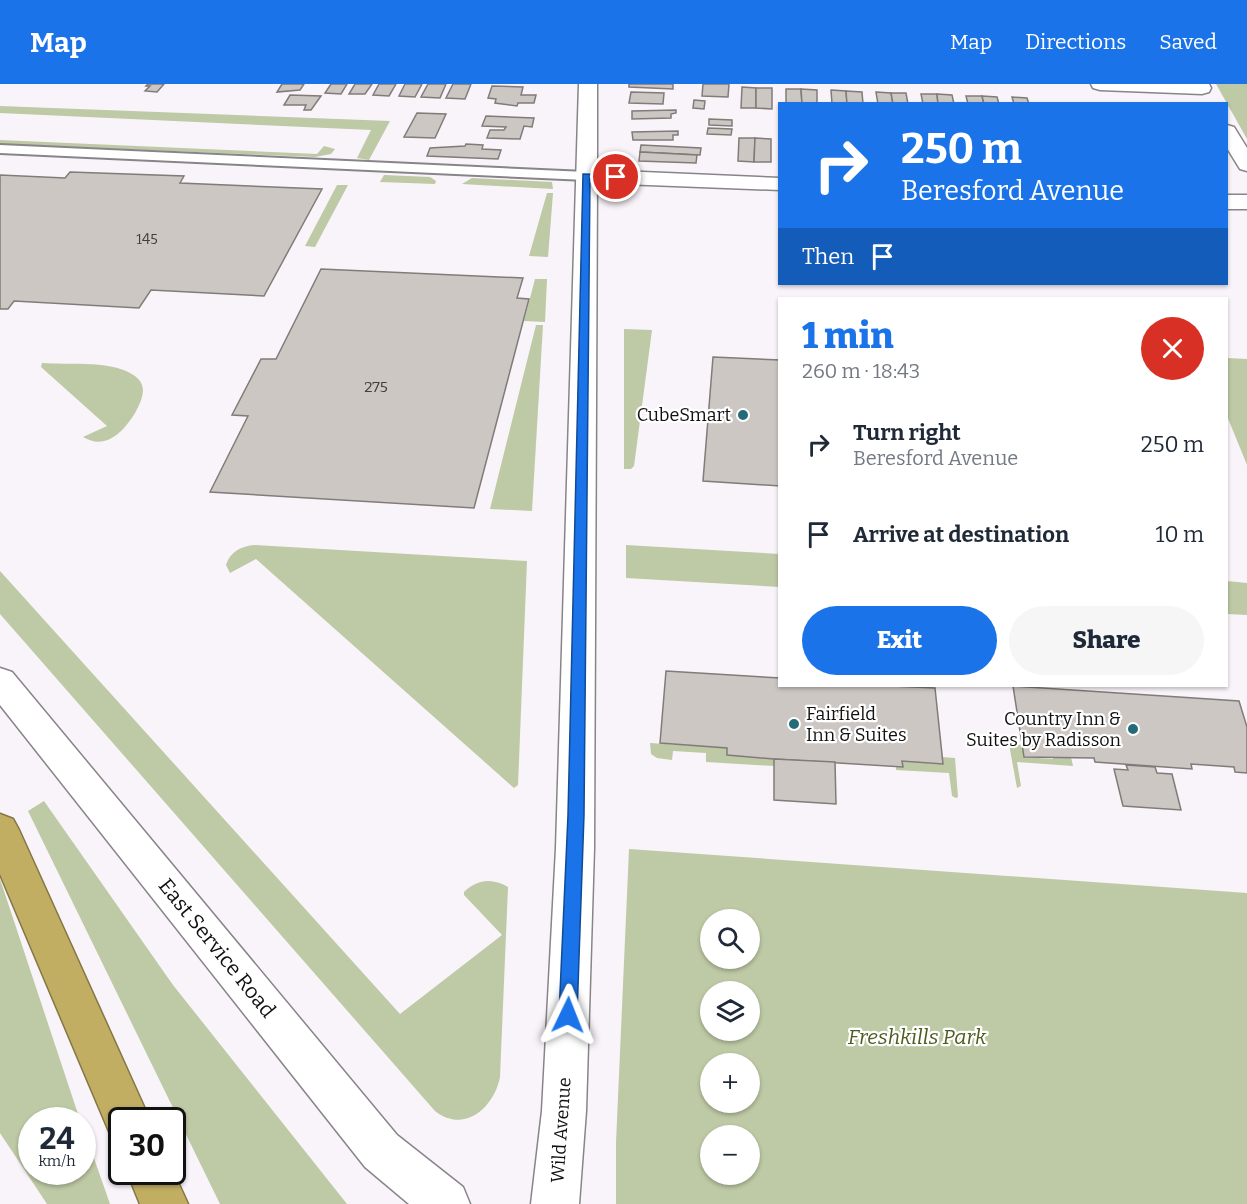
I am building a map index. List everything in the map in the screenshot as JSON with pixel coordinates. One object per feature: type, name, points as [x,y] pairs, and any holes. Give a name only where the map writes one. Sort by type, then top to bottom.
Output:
[{"type":"highway","points":[[0,830],[121,1107]]},
{"type":"highway","points":[[156,1185],[164,1204]]},
{"type":"street","name":"Wild Avenue","points":[[555,1204],[564,1111],[575,838],[588,84]]},
{"type":"street","points":[[1100,84],[1204,92]]},
{"type":"street","points":[[1228,133],[1247,165]]},
{"type":"street","points":[[586,176],[778,184]]},
{"type":"street","points":[[1228,202],[1247,202]]},
{"type":"street","name":"East Service Road","points":[[0,681],[381,1151],[446,1204]]},
{"type":"lane","points":[[0,149],[586,176]]},
{"type":"green space","points":[[1216,84],[1247,84],[1247,139],[1228,102]]},
{"type":"green space","points":[[0,106],[390,121],[369,160],[357,158],[371,130],[0,113]]},
{"type":"green space","points":[[0,140],[317,154],[324,146],[335,149],[331,154],[315,157],[0,144]]},
{"type":"green space","points":[[384,175],[430,177],[436,181],[435,184],[380,182]]},
{"type":"green space","points":[[472,178],[552,182],[553,189],[462,184]]},
{"type":"green space","points":[[337,185],[348,185],[315,247],[305,246]]},
{"type":"green space","points":[[547,193],[553,193],[548,257],[529,256]]},
{"type":"green space","points":[[535,279],[547,279],[545,322],[524,321]]},
{"type":"green space","points":[[536,325],[543,325],[532,511],[490,509]]},
{"type":"green space","points":[[624,329],[652,330],[634,466],[631,469],[624,469]]},
{"type":"green space","points":[[1228,358],[1247,359],[1247,465],[1228,418]]},
{"type":"green space","points":[[42,363],[107,366],[133,375],[142,384],[143,394],[131,420],[114,437],[107,440],[91,441],[83,437],[107,426],[41,367]]},
{"type":"green space","points":[[255,545],[527,561],[518,785],[514,788],[256,559],[230,573],[226,565],[233,553],[241,548]]},
{"type":"green space","points":[[626,545],[778,554],[778,587],[626,578]]},
{"type":"green space","points":[[0,571],[400,1014],[502,935],[464,895],[464,892],[475,884],[485,881],[496,882],[508,887],[500,1077],[497,1088],[484,1107],[467,1119],[457,1120],[435,1111],[0,614]]},
{"type":"green space","points":[[1228,581],[1247,583],[1247,615],[1228,614]]},
{"type":"green space","points":[[650,743],[727,748],[774,759],[774,766],[706,762],[706,753],[673,751],[672,760],[657,758],[651,754]]},
{"type":"green space","points":[[1009,744],[1023,745],[1025,757],[1053,759],[1053,756],[1071,757],[1073,766],[1017,762],[1021,786],[1017,788]]},
{"type":"green space","points":[[942,757],[955,758],[958,797],[956,798],[952,796],[949,773],[896,770],[896,766],[903,767],[902,761],[943,764]]},
{"type":"green space","points":[[44,801],[173,985],[347,1204],[220,1204],[186,1134],[186,1107],[173,1107],[28,811]]},
{"type":"green space","name":"Freshkills Park","points":[[629,849],[1247,893],[1247,1204],[616,1204],[616,1143]]},
{"type":"green space","points":[[0,879],[76,1107],[18,1107],[18,1160],[0,1133]]},
{"type":"green space","points":[[96,1164],[110,1204],[47,1204],[34,1185],[96,1185]]},
{"type":"building","points":[[164,84],[157,92],[145,91],[150,86],[146,86]]},
{"type":"building","points":[[282,84],[304,84],[300,90],[277,92]]},
{"type":"building","points":[[331,84],[347,84],[341,94],[325,93]]},
{"type":"building","points":[[355,84],[372,84],[365,94],[349,94]]},
{"type":"building","points":[[379,84],[396,84],[389,96],[373,95]]},
{"type":"building","points":[[405,84],[422,84],[415,97],[399,96]]},
{"type":"building","points":[[428,84],[446,84],[440,98],[421,97]]},
{"type":"building","points":[[453,84],[471,84],[465,99],[446,98]]},
{"type":"building","points":[[629,84],[673,84],[673,89],[629,87]]},
{"type":"building","points":[[703,84],[729,84],[728,97],[702,96]]},
{"type":"building","points":[[492,86],[523,87],[521,95],[536,95],[534,103],[518,103],[517,106],[495,103],[496,99],[488,98]]},
{"type":"building","points":[[742,87],[756,88],[756,108],[741,108]]},
{"type":"building","points":[[756,88],[772,88],[772,109],[756,108]]},
{"type":"building","points":[[786,89],[801,89],[802,102],[786,102]]},
{"type":"building","points":[[801,89],[817,90],[817,102],[802,102]]},
{"type":"building","points":[[831,90],[846,91],[847,102],[832,102]]},
{"type":"building","points":[[846,91],[862,92],[863,102],[847,102]]},
{"type":"building","points":[[631,92],[664,93],[663,104],[629,103]]},
{"type":"building","points":[[876,92],[891,93],[893,102],[878,102]]},
{"type":"building","points":[[891,93],[906,93],[908,102],[893,102]]},
{"type":"building","points":[[921,94],[937,94],[938,102],[923,102]]},
{"type":"building","points":[[937,94],[952,95],[954,102],[938,102]]},
{"type":"building","points":[[290,95],[321,96],[311,110],[304,110],[306,105],[284,105]]},
{"type":"building","points":[[966,96],[982,96],[984,102],[968,102]]},
{"type":"building","points":[[982,96],[997,97],[998,102],[984,102]]},
{"type":"building","points":[[1012,97],[1027,98],[1028,102],[1013,102]]},
{"type":"building","points":[[694,100],[705,101],[704,109],[693,108]]},
{"type":"building","points":[[676,110],[676,113],[671,114],[671,118],[632,119],[632,111]]},
{"type":"building","points":[[417,113],[446,114],[435,138],[404,137]]},
{"type":"building","points":[[486,116],[534,118],[532,127],[524,126],[520,139],[487,138],[490,130],[504,130],[506,127],[482,126]]},
{"type":"building","points":[[709,119],[732,120],[732,126],[709,125]]},
{"type":"building","points":[[708,128],[732,129],[731,135],[707,134]]},
{"type":"building","points":[[678,131],[678,135],[673,135],[673,140],[633,140],[632,132]]},
{"type":"building","points":[[739,138],[755,138],[754,162],[738,161]]},
{"type":"building","points":[[755,138],[771,139],[771,162],[754,162]]},
{"type":"building","points":[[466,144],[483,145],[482,149],[501,150],[498,159],[427,156],[430,148],[465,146]]},
{"type":"building","points":[[641,145],[701,148],[700,155],[640,152]]},
{"type":"building","points":[[640,152],[697,155],[696,163],[639,161]]},
{"type":"building","points":[[70,172],[184,176],[180,183],[322,189],[264,296],[151,290],[139,308],[14,301],[8,309],[0,309],[0,175],[65,178]]},
{"type":"building","points":[[321,269],[523,278],[517,298],[529,299],[474,508],[210,492],[248,416],[232,415],[261,359],[276,359]]},
{"type":"building","points":[[713,357],[778,360],[778,486],[703,481]]},
{"type":"building","points":[[666,671],[778,678],[778,687],[935,688],[943,764],[902,761],[903,767],[774,759],[727,755],[727,748],[660,743]]},
{"type":"building","name":"Country Inn & Suites by Radisson","points":[[1013,687],[1239,701],[1247,727],[1247,773],[1235,772],[1234,767],[1191,764],[1192,769],[1095,762],[1094,758],[1024,757]]},
{"type":"building","points":[[774,759],[835,762],[836,804],[774,800]]},
{"type":"building","points":[[1126,765],[1155,767],[1157,773],[1172,774],[1181,810],[1123,806],[1114,769],[1128,770]]},
{"type":"place","name":"CubeSmart","points":[[743,415]]},
{"type":"place","name":"Fairfield Inn & Suites","points":[[794,724]]},
{"type":"place","name":"Country Inn & Suites by Radisson","points":[[1133,729]]},
{"type":"route","points":[[568,1015],[576,815],[586,176],[616,177]]}]
